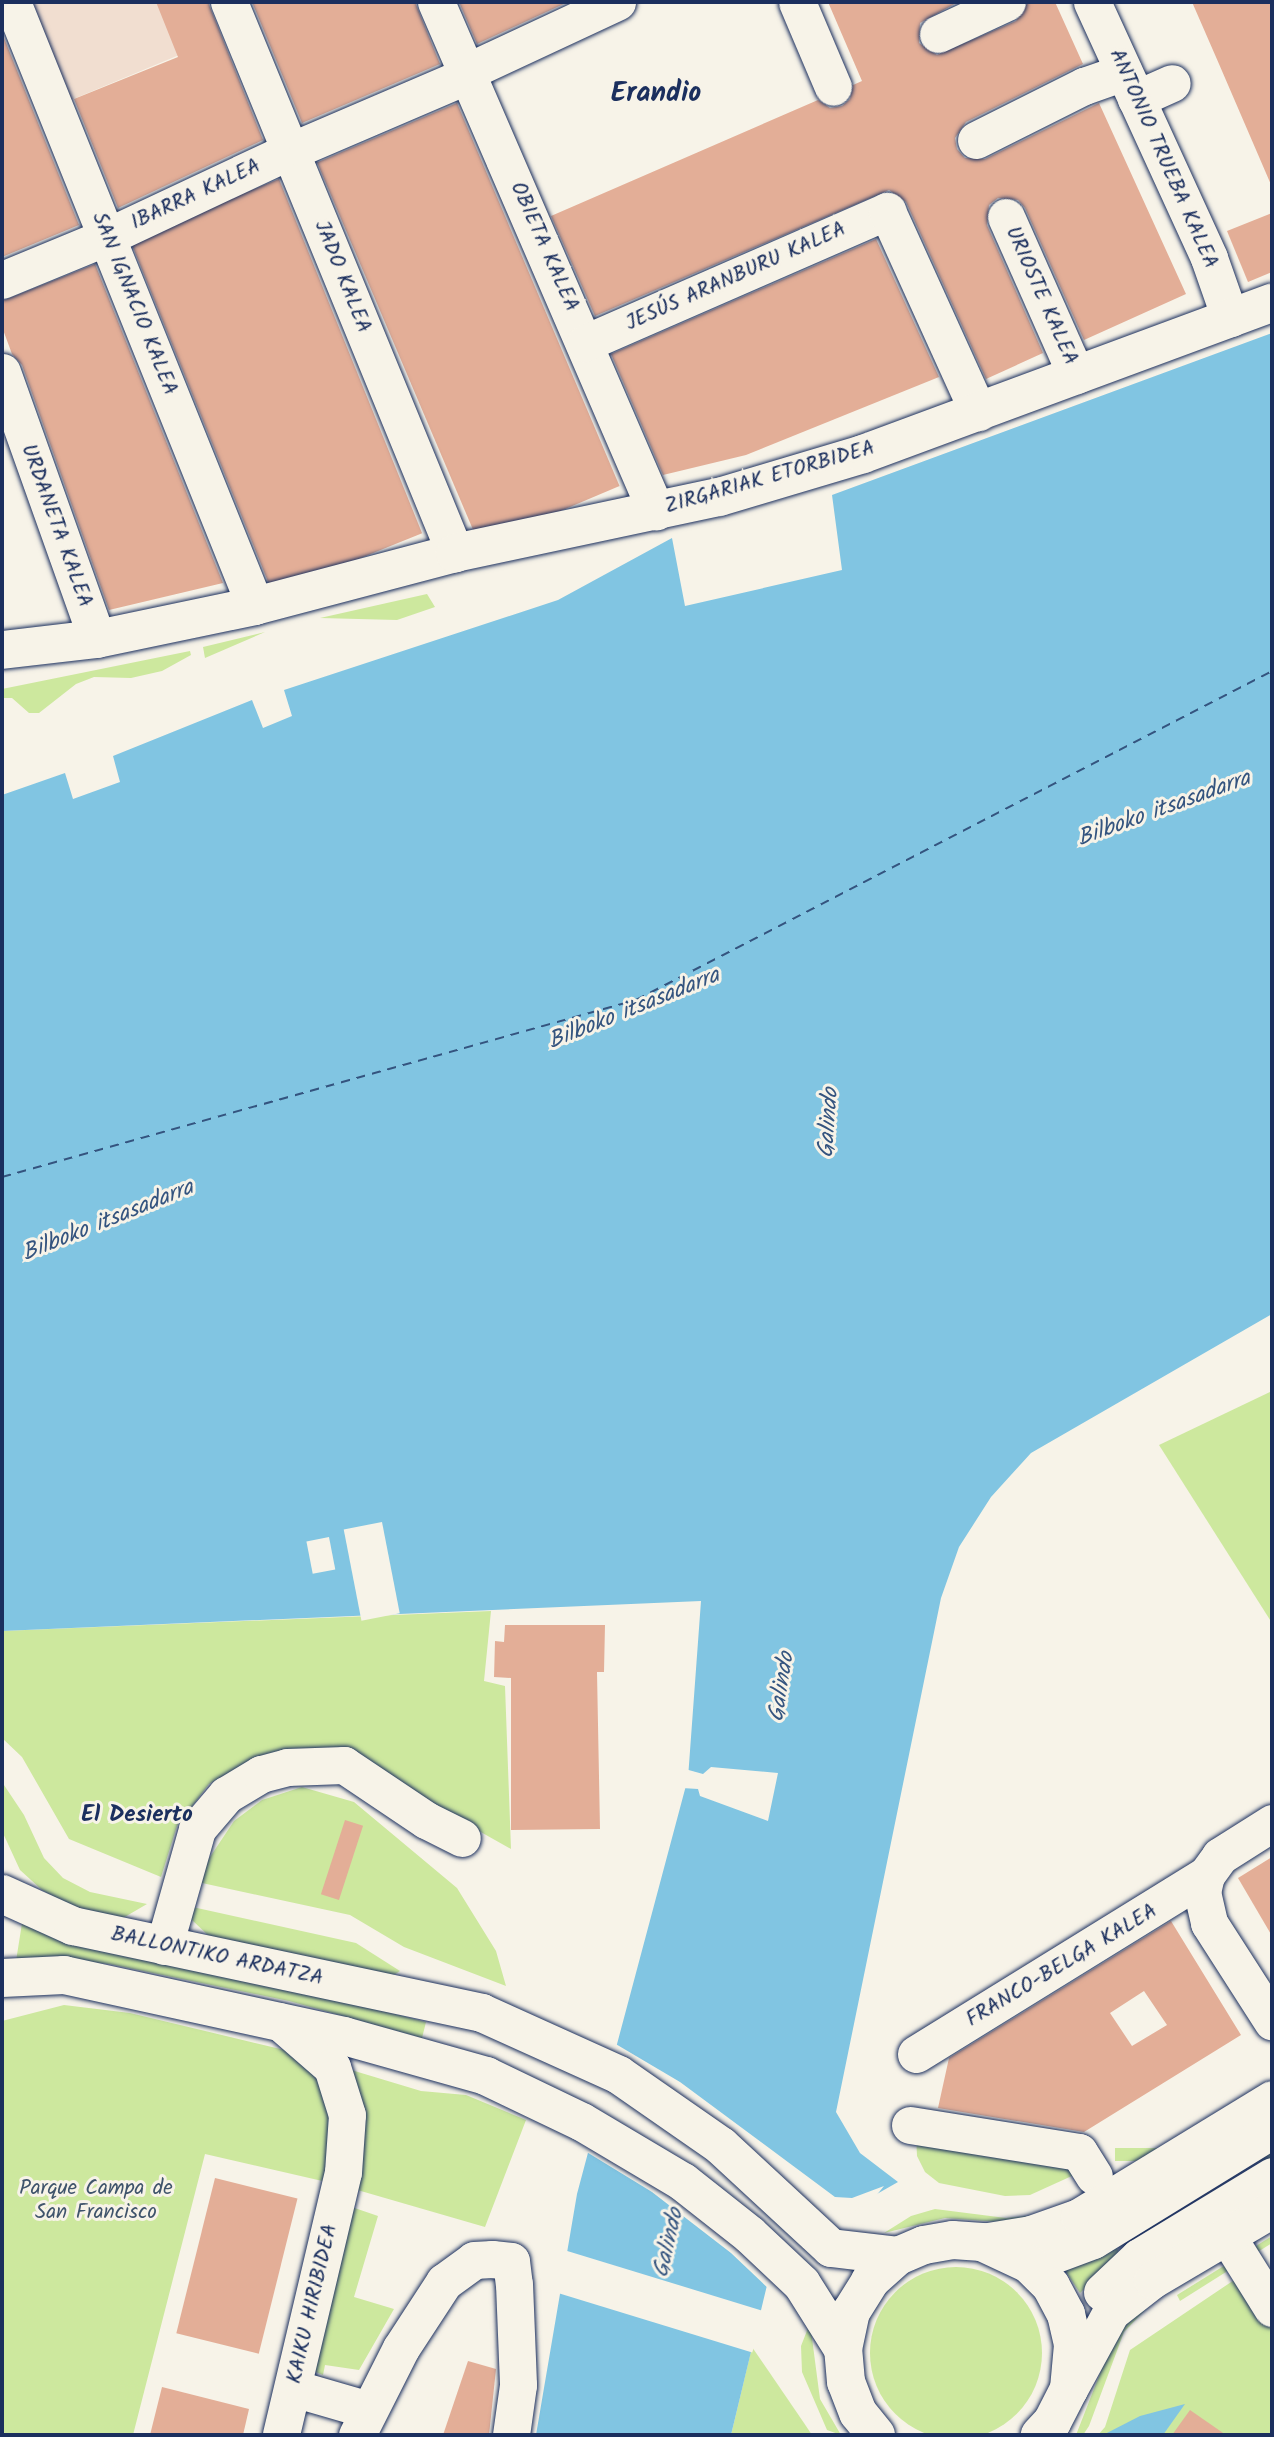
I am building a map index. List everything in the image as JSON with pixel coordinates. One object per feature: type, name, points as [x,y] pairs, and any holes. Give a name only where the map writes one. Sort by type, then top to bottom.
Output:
[{"type":"main road","name":"ZIRGARIAK ETORBIDEA","points":[[2,650],[97,639],[254,606],[652,502],[838,461],[1272,303]]},
{"type":"main road","name":"BALLONTIKO ARDATZA","points":[[2,1894],[73,1926],[482,2013],[619,2075],[721,2146],[831,2248],[898,2256]]},
{"type":"main road","points":[[2,1978],[64,1975],[279,2021],[486,2076],[582,2122],[683,2182],[750,2235],[802,2284],[843,2349]]},
{"type":"main road","points":[[876,2435],[858,2413],[846,2382],[843,2349],[857,2302],[870,2281],[898,2256],[943,2241],[982,2242],[1029,2264],[1051,2286],[1066,2314],[1073,2345],[1069,2389],[1052,2422],[1040,2435]]},
{"type":"street","name":"SAN IGNACIO KALEA","points":[[12,2],[254,606]]},
{"type":"street","name":"JADO KALEA","points":[[229,2],[455,553]]},
{"type":"street","name":"OBIETA KALEA","points":[[436,2],[586,343],[652,502]]},
{"type":"street","name":"IBARRA KALEA","points":[[2,280],[106,237],[287,153],[463,76],[617,2]]},
{"type":"street","points":[[797,2],[834,87]]},
{"type":"street","points":[[938,34],[1007,2]]},
{"type":"street","name":"ANTONIO TRUEBA KALEA","points":[[1092,2],[1209,258],[1230,318]]},
{"type":"street","points":[[976,140],[1084,86],[1172,83]]},
{"type":"street","name":"JESÚS ARANBURU KALEA","points":[[586,343],[887,211],[978,412]]},
{"type":"street","name":"URIOSTE KALEA","points":[[1006,218],[1076,375]]},
{"type":"street","name":"URDANETA KALEA","points":[[2,372],[97,639]]},
{"type":"street","points":[[164,1946],[197,1829],[226,1796],[261,1774],[288,1767],[344,1765],[426,1820],[462,1838]]},
{"type":"street","name":"FRANCO-BELGA KALEA","points":[[916,2054],[1206,1875],[1220,1856],[1272,1823]]},
{"type":"street","points":[[1206,1875],[1202,1892],[1209,1923],[1272,2021]]},
{"type":"street","name":"KAIKU HIRIBIDEA","points":[[279,2021],[332,2067],[347,2115],[343,2172],[281,2435]]},
{"type":"street","points":[[982,2242],[1031,2234],[1079,2217],[1272,2099]]},
{"type":"street","points":[[910,2125],[1079,2152],[1094,2176]]},
{"type":"street","points":[[1029,2264],[1093,2240],[1272,2130]]},
{"type":"street","points":[[1073,2345],[1097,2297],[1139,2257],[1272,2176]]},
{"type":"street","points":[[1069,2389],[1111,2312],[1152,2280],[1272,2210]]},
{"type":"street","points":[[1227,2236],[1272,2308]]},
{"type":"street","points":[[293,2388],[363,2423],[401,2348],[444,2282],[474,2260],[511,2262],[518,2385],[511,2435]]},
{"type":"shaded area","points":[[30,2],[205,2],[220,38],[71,100]]},
{"type":"green space","points":[[427,594],[435,607],[397,620],[320,618]]},
{"type":"green space","points":[[265,632],[205,658],[203,647]]},
{"type":"green space","points":[[190,651],[191,655],[162,671],[131,678],[94,677],[76,684],[39,713],[29,713],[12,698],[2,698],[2,689]]},
{"type":"green space","points":[[1272,1391],[1272,1623],[1159,1445]]},
{"type":"green space","points":[[491,1611],[484,1681],[505,1686],[511,1849],[424,1800],[258,1756],[209,1784],[177,1826],[161,1877],[69,1839],[22,1757],[2,1738],[2,1631]]},
{"type":"green space","points":[[2,1782],[24,1815],[44,1858],[63,1878],[90,1892],[147,1904],[123,1918],[70,1906],[42,1890],[20,1870],[2,1831]]},
{"type":"green space","points":[[302,1787],[354,1802],[457,1888],[496,1951],[506,1986],[404,1947],[350,1915],[202,1883],[204,1866],[234,1821],[262,1800]]},
{"type":"green space","points":[[188,1906],[356,1943],[400,1971],[389,1978],[211,1938],[192,1920]]},
{"type":"green space","points":[[23,1917],[426,2022],[422,2038],[289,2001],[109,1964],[52,1958],[16,1961]]},
{"type":"green space","name":"Parque Campa de San Francisco","points":[[64,2005],[130,2013],[293,2052],[333,2095],[331,2183],[205,2154],[133,2435],[2,2435],[2,2021]]},
{"type":"green space","points":[[348,2069],[421,2091],[466,2095],[526,2120],[485,2227],[347,2187]]},
{"type":"green space","points":[[916,2133],[1072,2170],[1074,2175],[1030,2195],[1005,2196],[939,2183],[925,2172],[917,2156]]},
{"type":"green space","points":[[1115,2148],[1272,2148],[1272,2161],[1115,2161]]},
{"type":"green space","points":[[343,2204],[378,2216],[354,2297],[394,2309],[359,2370],[325,2365],[323,2375],[311,2370]]},
{"type":"green space","points":[[935,2209],[1006,2218],[1066,2212],[999,2222],[945,2218],[884,2233],[911,2216]]},
{"type":"green space","points":[[1272,2236],[1272,2243],[1180,2301],[1177,2295]]},
{"type":"green space","points":[[1115,2244],[1120,2255],[1080,2293],[1064,2269]]},
{"type":"green space","points":[[956,2267],[989,2273],[1017,2292],[1036,2320],[1042,2353],[1036,2386],[1017,2414],[989,2433],[956,2439],[923,2433],[895,2414],[876,2386],[870,2353],[876,2320],[895,2292],[923,2273]]},
{"type":"green space","points":[[1249,2270],[1272,2307],[1272,2435],[1098,2435],[1105,2427],[1130,2350]]},
{"type":"green space","points":[[1151,2304],[1124,2332],[1089,2426],[1083,2435],[1076,2435],[1117,2330]]},
{"type":"green space","points":[[810,2323],[820,2399],[841,2435],[827,2430],[802,2372],[801,2346]]},
{"type":"green space","points":[[752,2347],[804,2423],[812,2435],[731,2435]]},
{"type":"water","points":[[1272,333],[1272,1314],[1031,1453],[991,1497],[959,1547],[941,1598],[836,2112],[860,2153],[898,2182],[775,2252],[731,2435],[536,2435],[577,2194],[688,1778],[701,1601],[2,1631],[2,795],[65,773],[73,799],[120,782],[113,756],[252,700],[263,728],[292,716],[284,690],[558,600],[672,538],[685,606],[842,570],[832,495]]},
{"type":"water","points":[[1185,2404],[1163,2435],[1103,2435],[1140,2416]]},
{"type":"pier","points":[[382,1522],[400,1613],[361,1621],[344,1529]]},
{"type":"pier","points":[[329,1537],[335,1569],[313,1574],[306,1541]]},
{"type":"pier","points":[[711,1767],[778,1773],[768,1821],[700,1796],[698,1789],[682,1788],[685,1769],[703,1774]]},
{"type":"pier","points":[[614,2043],[680,2082],[835,2197],[852,2198],[884,2186],[871,2202],[778,2254],[770,2290],[731,2253],[652,2192],[585,2151]]},
{"type":"pier","points":[[564,2250],[765,2311],[752,2353],[551,2291]]},
{"type":"building","points":[[156,2],[208,2],[263,140],[118,208],[74,99],[178,57]]},
{"type":"building","points":[[252,2],[415,2],[440,64],[302,123]]},
{"type":"building","points":[[459,2],[568,2],[477,44]]},
{"type":"building","points":[[828,2],[958,2],[920,23],[919,43],[937,55],[1016,21],[1028,2],[1055,2],[1083,64],[966,122],[955,138],[957,149],[965,158],[985,159],[1099,103],[1186,294],[1084,340],[1025,208],[1018,200],[998,198],[989,205],[987,225],[1043,353],[986,379],[906,202],[889,190],[595,316],[551,216],[818,100],[830,108],[842,106],[850,99],[853,85],[862,81]]},
{"type":"building","points":[[1192,2],[1272,2],[1272,187],[1219,64]]},
{"type":"building","points":[[2,33],[79,225],[2,257]]},
{"type":"building","points":[[457,103],[620,486],[480,545],[317,162]]},
{"type":"building","points":[[279,179],[422,533],[273,593],[130,239]]},
{"type":"building","points":[[1272,213],[1272,272],[1248,282],[1227,231]]},
{"type":"building","points":[[876,239],[939,377],[746,455],[663,475],[611,354]]},
{"type":"building","points":[[95,264],[223,583],[109,610],[22,365],[12,354],[2,327],[2,301]]},
{"type":"building","points":[[505,1625],[605,1625],[604,1672],[597,1672],[600,1829],[511,1830],[511,1678],[494,1677],[495,1641],[504,1642]]},
{"type":"building","points":[[345,1820],[363,1826],[339,1900],[321,1894]]},
{"type":"building","points":[[1272,1857],[1272,1936],[1238,1878]]},
{"type":"building","points":[[1171,1921],[1241,2035],[1084,2132],[938,2108],[949,2058]],"holes":[[[1144,1991],[1167,2025],[1132,2046],[1110,2013]]]},
{"type":"building","points":[[215,2178],[297,2199],[259,2354],[176,2333]]},
{"type":"building","points":[[468,2361],[496,2369],[489,2435],[443,2435]]},
{"type":"building","points":[[162,2387],[249,2409],[243,2435],[150,2435]]},
{"type":"building","points":[[1190,2410],[1226,2435],[1172,2435]]},
{"type":"ferry route","points":[[2,1177],[636,1000],[1272,671]]},
{"type":"district","name":"Erandio","points":[[656,94]]},
{"type":"district","name":"El Desierto","points":[[137,1815]]},
{"type":"water label","name":"Bilboko itsasadarra","points":[[1164,809]]},
{"type":"water label","name":"Bilboko itsasadarra","points":[[634,1009]]},
{"type":"water label","name":"Galindo","points":[[829,1123]]},
{"type":"water label","name":"Bilboko itsasadarra","points":[[108,1221]]},
{"type":"water label","name":"Galindo","points":[[782,1687]]},
{"type":"water label","name":"Galindo","points":[[669,2243]]}]
